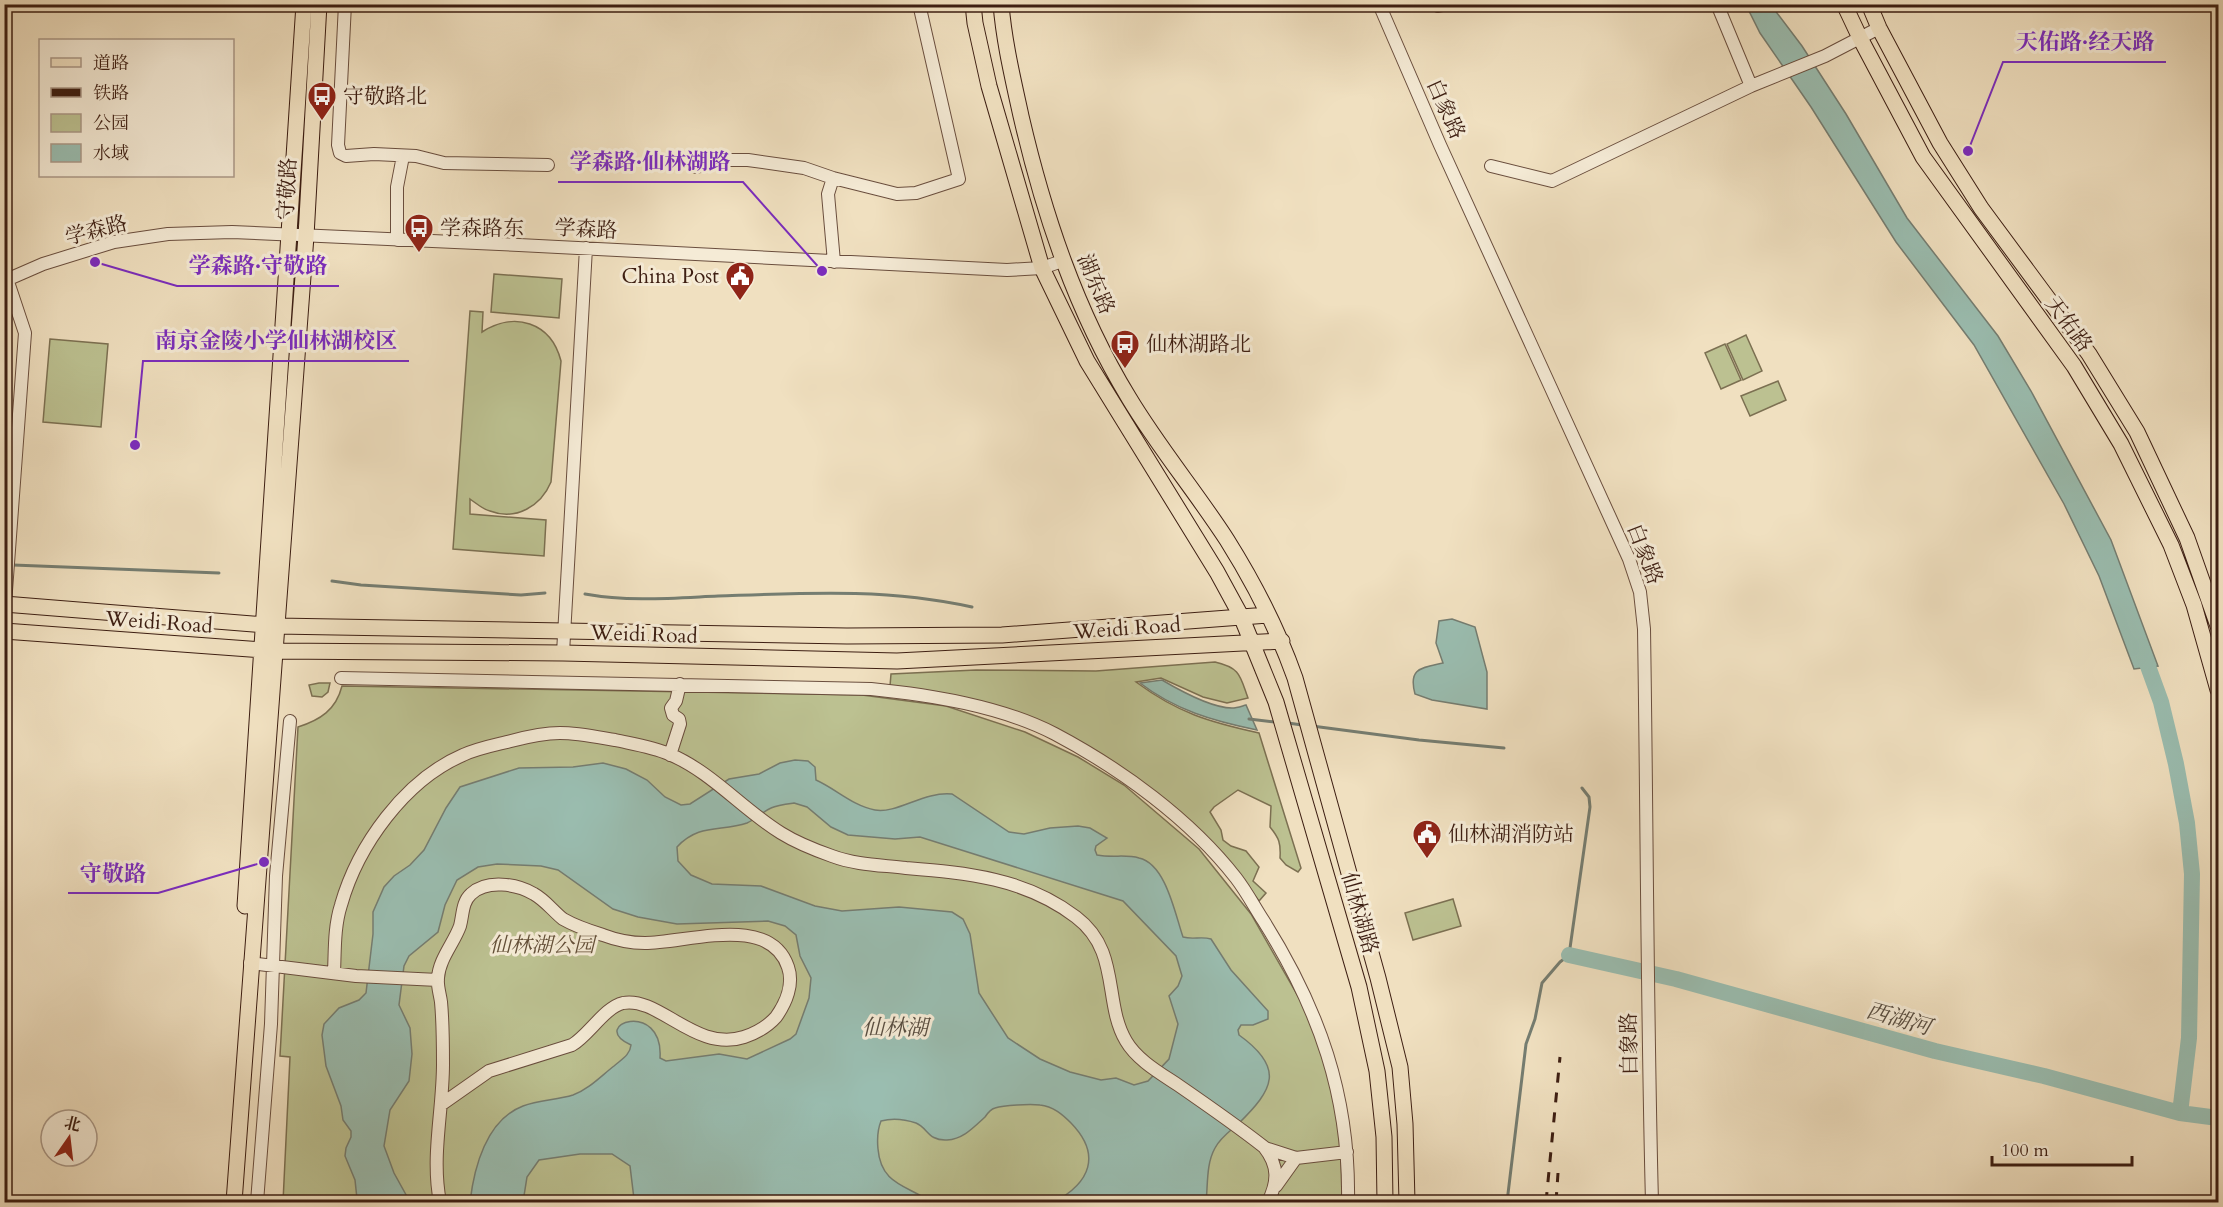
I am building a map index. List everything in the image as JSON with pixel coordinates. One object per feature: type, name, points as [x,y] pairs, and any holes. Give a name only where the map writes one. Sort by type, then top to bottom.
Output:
[{"type":"main road","name":"守敬路","points":[[270,625],[289,235],[304,4]]},
{"type":"main road","name":"守敬路","points":[[224,1203],[270,625],[306,236],[319,4]]},
{"type":"main road","name":"湖东路","points":[[973,4],[989,86],[1042,268],[1087,361],[1217,572],[1253,643]]},
{"type":"main road","name":"湖东路","points":[[1001,4],[1005,37],[1030,154],[1062,261],[1099,344],[1128,397],[1160,447],[1227,540],[1282,641]]},
{"type":"main road","name":"天佑路","points":[[1845,4],[1860,38],[1923,157],[2074,366],[2121,444],[2171,545],[2194,605],[2218,690]]},
{"type":"main road","name":"天佑路","points":[[1869,4],[1879,28],[1940,143],[1981,208],[2089,354],[2137,432],[2187,538],[2218,626]]},
{"type":"main road","name":"Weidi Road","points":[[5,604],[270,625],[947,637],[1071,631],[1268,615]]},
{"type":"main road","name":"Weidi Road","points":[[4,631],[268,651],[563,653],[897,661],[1282,641]]},
{"type":"main road","name":"仙林湖路","points":[[1282,641],[1305,707],[1400,1067],[1407,1203]]},
{"type":"main road","name":"仙林湖路","points":[[1253,643],[1276,702],[1359,987],[1377,1071],[1384,1137],[1385,1203]]},
{"type":"main road","name":"守敬路","points":[[234,1203],[268,651]]},
{"type":"main road","points":[[1385,1171],[1407,1172]]},
{"type":"street","points":[[345,4],[338,145],[340,153],[346,156],[374,154],[416,156],[444,163],[548,165]]},
{"type":"street","points":[[696,167],[729,160],[748,160],[804,168],[832,178],[897,194],[916,193],[959,179],[919,4]]},
{"type":"street","name":"白象路","points":[[1378,4],[1629,559],[1640,592],[1644,629],[1647,1011],[1652,1203]]},
{"type":"street","points":[[1718,4],[1751,86]]},
{"type":"street","points":[[1491,166],[1552,181],[1751,86],[1825,56],[1879,28]]},
{"type":"street","points":[[397,240],[397,187],[403,156]]},
{"type":"street","points":[[832,178],[828,194],[834,262]]},
{"type":"street","name":"学森路","points":[[6,280],[43,264],[114,242],[168,234],[232,232],[1007,270],[1042,268],[1062,261]]},
{"type":"street","points":[[563,653],[586,248]]},
{"type":"street","points":[[5,604],[25,333],[6,280]]},
{"type":"street","points":[[341,678],[871,689],[916,693],[960,703],[1012,717],[1054,734],[1146,792],[1206,845],[1236,878],[1299,980],[1316,1021],[1343,1115],[1347,1152],[1347,1203]]},
{"type":"street","points":[[670,754],[680,724],[671,708],[676,701],[680,684]]},
{"type":"street","points":[[256,1203],[271,1024],[276,876],[290,721]]},
{"type":"street","points":[[334,973],[337,922],[341,904],[356,866],[380,824],[395,805],[416,786],[461,755],[521,739],[559,733],[594,736],[670,754],[713,780],[762,820],[801,844],[833,857],[859,864],[957,872],[996,879],[1022,887],[1060,905],[1080,920],[1105,956],[1125,1040],[1143,1060],[1264,1147],[1276,1153],[1296,1158],[1347,1152]]},
{"type":"street","points":[[440,1203],[435,1164],[442,1104],[443,1030],[439,969],[461,923],[466,901],[471,894],[479,889],[501,884],[514,886],[536,894],[565,920],[607,937],[626,941],[663,942],[731,935],[762,938],[783,954],[790,975],[787,997],[774,1018],[763,1029],[750,1035],[735,1040],[710,1038],[640,1005],[623,1003],[610,1010],[572,1045],[489,1071],[442,1104]]},
{"type":"street","points":[[250,963],[356,976],[438,980]]},
{"type":"street","points":[[1264,1147],[1275,1165],[1275,1188]]},
{"type":"street","points":[[1268,1203],[1281,1177],[1296,1158]]},
{"type":"green space","points":[[494,274],[562,279],[559,318],[491,312]]},
{"type":"green space","points":[[470,311],[483,312],[482,332],[506,322],[530,324],[540,329],[549,337],[561,361],[551,482],[547,491],[526,509],[509,514],[487,510],[470,499],[470,514],[546,520],[544,556],[453,549]]},
{"type":"green space","points":[[1746,335],[1762,371],[1743,380],[1727,344]]},
{"type":"green space","points":[[50,339],[108,344],[101,427],[43,422]]},
{"type":"green space","points":[[1725,344],[1741,380],[1721,389],[1705,353]]},
{"type":"green space","points":[[1778,381],[1786,400],[1750,416],[1741,396]]},
{"type":"green space","points":[[1215,662],[1235,670],[1248,698],[1227,703],[1203,697],[1161,678],[1136,682],[1166,702],[1194,715],[1259,733],[1301,868],[1298,872],[1286,865],[1280,858],[1279,841],[1270,827],[1271,806],[1238,790],[1210,812],[1221,830],[1223,840],[1231,846],[1246,851],[1259,867],[1253,881],[1266,893],[1259,901],[1231,865],[1062,734],[890,686],[891,674],[976,670],[1096,671]]},
{"type":"green space","points":[[330,683],[328,692],[322,697],[312,696],[309,685]]},
{"type":"green space","name":"仙林湖公园","points":[[342,686],[862,695],[946,706],[1025,732],[1078,757],[1124,785],[1199,849],[1251,914],[1303,1005],[1322,1053],[1334,1099],[1341,1146],[1342,1202],[283,1202],[290,1057],[280,1056],[298,727],[326,713],[336,702]]},
{"type":"green space","points":[[1453,899],[1461,926],[1413,940],[1405,913]]},
{"type":"water","points":[[1746,5],[1771,5],[1802,46],[1846,114],[1907,218],[1998,336],[2031,391],[2111,540],[2158,666],[2134,669],[2099,576],[2064,504],[1974,345],[1896,242],[1811,107],[1760,33]]},
{"type":"water","points":[[1452,619],[1475,627],[1487,672],[1487,709],[1432,700],[1415,694],[1413,679],[1415,674],[1423,668],[1443,663],[1436,643],[1439,621]]},
{"type":"water","points":[[1162,680],[1215,705],[1232,708],[1246,705],[1257,730],[1195,713],[1167,700],[1140,683]]},
{"type":"water","name":"仙林湖","points":[[795,760],[808,761],[815,767],[816,780],[859,805],[875,810],[892,809],[931,796],[952,794],[1009,832],[1024,834],[1050,828],[1078,826],[1090,828],[1107,838],[1096,846],[1097,855],[1139,858],[1148,862],[1156,870],[1173,903],[1183,937],[1211,939],[1231,970],[1268,1011],[1268,1019],[1253,1025],[1241,1025],[1238,1030],[1239,1035],[1263,1058],[1268,1068],[1269,1079],[1260,1100],[1215,1148],[1209,1168],[1206,1202],[1054,1202],[1076,1186],[1083,1177],[1088,1167],[1089,1157],[1081,1135],[1061,1114],[1045,1106],[1030,1105],[1004,1106],[994,1109],[958,1138],[947,1140],[932,1136],[916,1123],[894,1119],[881,1121],[878,1145],[884,1170],[897,1183],[931,1202],[633,1202],[630,1166],[612,1154],[580,1154],[539,1160],[527,1177],[523,1202],[470,1202],[484,1146],[500,1122],[523,1106],[573,1095],[595,1082],[629,1052],[631,1045],[619,1037],[617,1030],[621,1024],[630,1021],[641,1022],[651,1028],[658,1040],[660,1058],[666,1061],[719,1054],[747,1059],[796,1034],[809,998],[811,978],[800,956],[796,935],[785,926],[768,921],[677,924],[638,917],[613,909],[558,870],[541,866],[497,864],[478,867],[457,880],[445,905],[438,932],[409,956],[404,966],[399,1005],[410,1028],[412,1054],[409,1081],[390,1110],[384,1146],[394,1173],[410,1202],[324,1202],[339,1198],[354,1201],[357,1199],[355,1180],[345,1156],[351,1131],[343,1120],[341,1106],[326,1066],[322,1035],[324,1024],[339,1008],[359,1000],[366,993],[373,934],[373,912],[384,887],[424,850],[460,787],[519,768],[573,767],[603,763],[626,769],[647,780],[665,797],[681,805],[690,804],[729,779],[759,774],[780,763]],"holes":[[[794,803],[807,807],[831,827],[848,835],[895,839],[920,837],[1123,901],[1176,956],[1182,976],[1178,986],[1169,996],[1178,1024],[1169,1059],[1148,1081],[1134,1085],[1116,1078],[1101,1080],[1070,1072],[1040,1059],[1008,1038],[979,993],[970,934],[963,919],[952,912],[899,907],[842,911],[815,906],[761,886],[712,884],[691,875],[678,861],[677,847],[694,834],[747,823],[779,805]]]},
{"type":"waterway","points":[[13,565],[219,573]]},
{"type":"waterway","points":[[332,581],[361,585],[521,595],[545,593]]},
{"type":"waterway","points":[[585,594],[652,599],[782,594],[877,594],[972,607]]},
{"type":"waterway","points":[[2141,647],[2161,702],[2176,764],[2187,823],[2192,874],[2189,1038],[2180,1113]]},
{"type":"waterway","points":[[1249,719],[1275,722]]},
{"type":"waterway","points":[[1288,723],[1302,725]]},
{"type":"waterway","points":[[1312,726],[1504,748]]},
{"type":"waterway","points":[[1507,1202],[1526,1044],[1535,1019],[1542,983],[1569,955],[1590,807],[1589,797],[1582,788]]},
{"type":"waterway","name":"西湖河","points":[[1569,955],[1676,979],[1935,1051],[2044,1076],[2180,1113],[2218,1118]]},
{"type":"railway","points":[[1546,1202],[1560,1057]]},
{"type":"railway","points":[[1556,1202],[1558,1173]]},
{"type":"place","name":"守敬路北","points":[[322,122]]},
{"type":"place","name":"天佑路·经天路","points":[[1968,151]]},
{"type":"place","name":"学森路东","points":[[419,254]]},
{"type":"place","name":"学森路·守敬路","points":[[95,262]]},
{"type":"place","name":"学森路·仙林湖路","points":[[822,271]]},
{"type":"place","name":"China Post","points":[[740,302]]},
{"type":"place","name":"仙林湖路北","points":[[1125,370]]},
{"type":"place","name":"南京金陵小学仙林湖校区","points":[[135,445]]},
{"type":"place","name":"仙林湖消防站","points":[[1427,860]]},
{"type":"place","name":"守敬路","points":[[264,862]]}]
